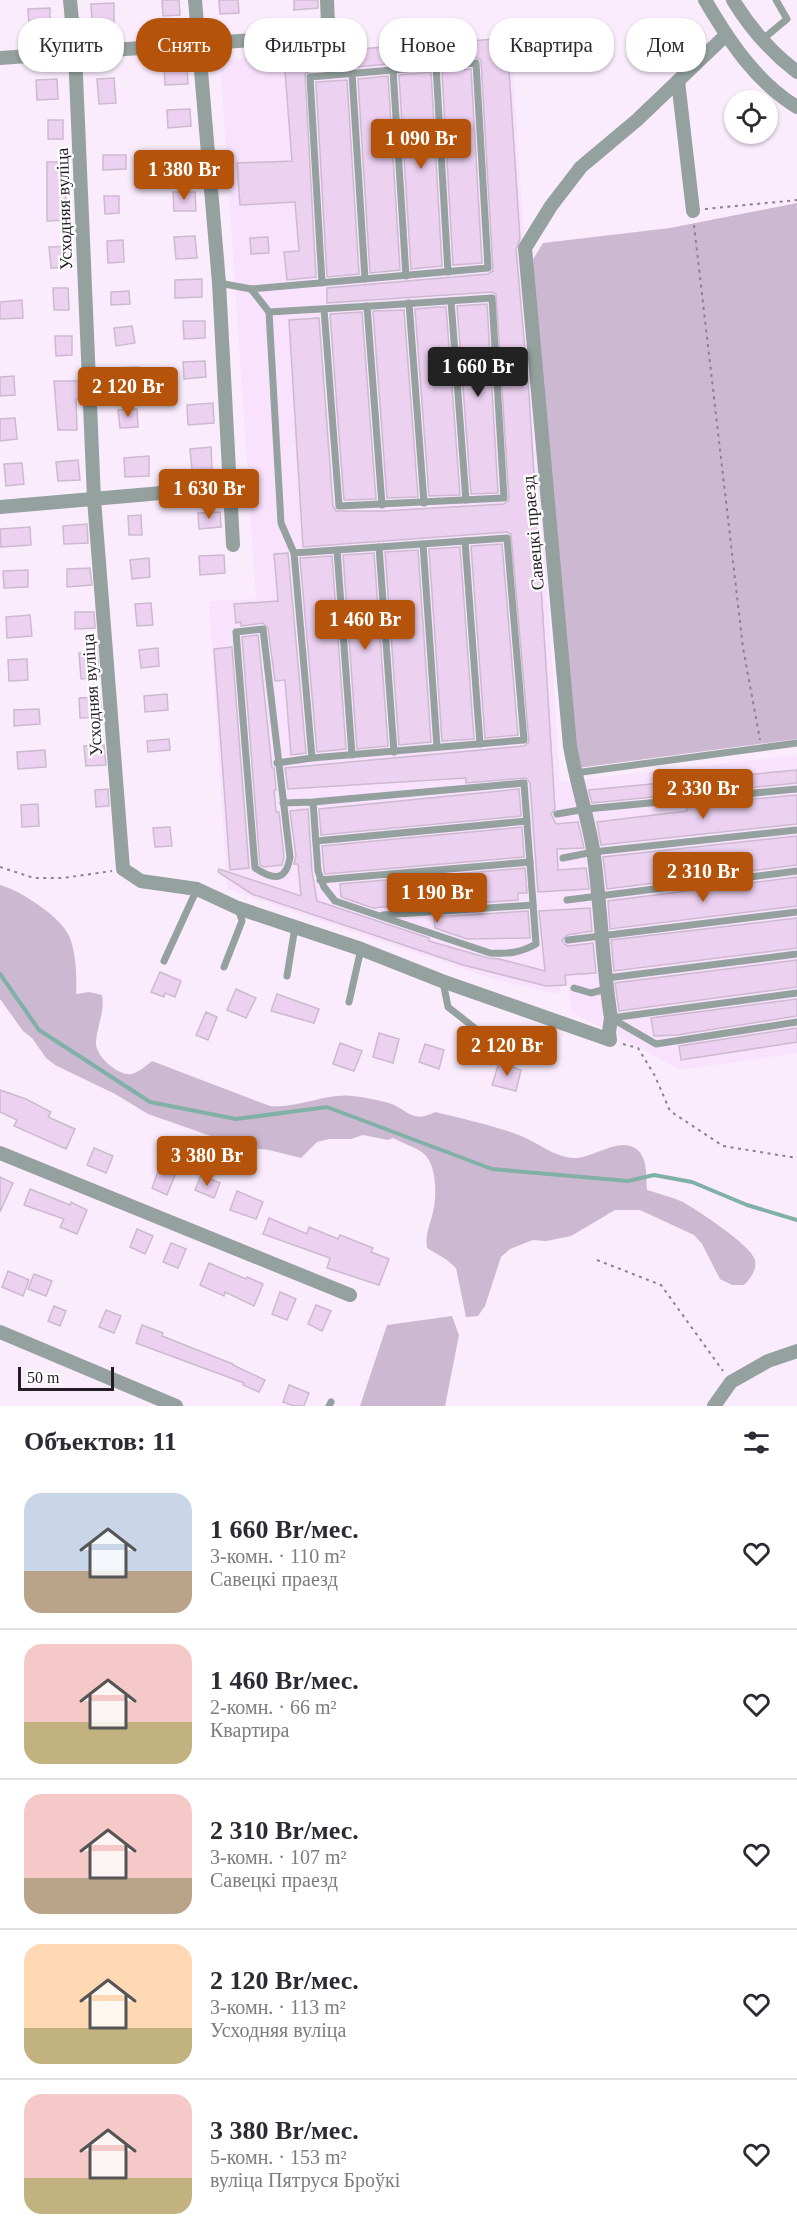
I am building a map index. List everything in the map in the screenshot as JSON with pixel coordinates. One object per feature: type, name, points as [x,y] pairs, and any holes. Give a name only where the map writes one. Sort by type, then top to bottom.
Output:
[{"type":"street","name":"Усходняя вуліца","points":[[70,0],[72,18]]},
{"type":"street","points":[[195,0],[197,18]]},
{"type":"street","points":[[232,42],[322,34],[328,24],[327,0]]},
{"type":"street","points":[[705,0],[726,36],[756,73],[797,107]]},
{"type":"street","points":[[733,0],[744,19],[777,56],[797,72]]},
{"type":"street","name":"Савецкі праезд","points":[[610,1040],[603,934],[593,852],[586,809],[574,773],[570,746],[525,248],[551,206],[581,167],[637,120],[726,36]]},
{"type":"street","points":[[0,58],[18,57]]},
{"type":"street","name":"Усходняя вуліца","points":[[76,72],[94,499],[123,868]]},
{"type":"street","points":[[201,72],[219,283],[233,545]]},
{"type":"street","points":[[678,81],[693,210]]},
{"type":"street","points":[[0,507],[231,487]]},
{"type":"street","points":[[123,868],[141,881],[197,889],[238,908],[361,949],[442,981],[610,1040]]},
{"type":"street","points":[[0,1153],[350,1294]]},
{"type":"street","points":[[0,1332],[176,1406]]},
{"type":"street","points":[[714,1406],[730,1382],[768,1361],[797,1351]]},
{"type":"lane","points":[[763,39],[787,19],[776,0]]},
{"type":"lane","points":[[322,283],[310,76],[379,71]]},
{"type":"lane","points":[[393,72],[406,276]]},
{"type":"lane","points":[[436,72],[448,272]]},
{"type":"lane","points":[[219,283],[251,290],[488,268],[477,72]]},
{"type":"lane","points":[[352,73],[365,279]]},
{"type":"lane","points":[[251,290],[269,312],[281,523],[294,553],[312,758]]},
{"type":"lane","points":[[269,312],[492,298],[504,498],[339,507],[324,309]]},
{"type":"lane","points":[[451,301],[466,500]]},
{"type":"lane","points":[[410,303],[424,503]]},
{"type":"lane","points":[[367,306],[382,505]]},
{"type":"lane","points":[[277,763],[524,740],[507,538],[294,553]]},
{"type":"lane","points":[[465,541],[480,744]]},
{"type":"lane","points":[[423,544],[437,747]]},
{"type":"lane","points":[[379,547],[394,752]]},
{"type":"lane","points":[[337,550],[352,755]]},
{"type":"lane","points":[[263,629],[277,763],[290,857],[288,869],[282,875],[268,877],[255,868],[236,632],[263,629]]},
{"type":"lane","points":[[574,773],[797,744]]},
{"type":"lane","points":[[282,803],[524,783],[536,944],[509,955],[490,952],[335,901],[320,880],[313,802]]},
{"type":"lane","points":[[556,814],[586,809],[797,789]]},
{"type":"lane","points":[[316,841],[527,821]]},
{"type":"lane","points":[[563,858],[593,852],[797,830]]},
{"type":"lane","points":[[320,880],[530,862]]},
{"type":"lane","points":[[567,900],[797,871]]},
{"type":"lane","points":[[164,961],[197,889]]},
{"type":"lane","points":[[378,915],[533,905]]},
{"type":"lane","points":[[224,967],[242,921],[238,908]]},
{"type":"lane","points":[[568,940],[797,912]]},
{"type":"lane","points":[[287,976],[295,927]]},
{"type":"lane","points":[[349,1002],[361,949]]},
{"type":"lane","points":[[574,988],[591,993],[606,984],[797,954]]},
{"type":"lane","points":[[442,981],[448,1007],[476,1029],[483,1041]]},
{"type":"lane","points":[[610,1018],[797,993]]},
{"type":"lane","points":[[610,1018],[656,1044],[797,1022]]},
{"type":"path","points":[[762,748],[743,648],[693,210],[797,200]]},
{"type":"path","points":[[0,867],[34,878],[63,878],[123,868]]},
{"type":"path","points":[[610,1040],[638,1048],[655,1076],[670,1112],[723,1146],[797,1158]]},
{"type":"path","points":[[597,1260],[662,1285],[730,1382]]},
{"type":"shaded area","points":[[489,40],[489,72],[513,72],[560,782],[797,755],[797,1053],[681,1070],[572,1012],[565,976],[559,994],[496,980],[227,889],[209,601],[256,599],[221,72],[232,72],[232,59],[244,58],[244,72],[367,72],[367,49],[379,48],[379,72],[477,72],[477,41]]},
{"type":"shaded area","points":[[797,203],[797,739],[578,768],[532,261],[543,243],[670,228]]},
{"type":"shaded area","points":[[0,885],[40,906],[66,930],[75,958],[76,994],[89,992],[102,995],[97,1047],[103,1059],[120,1072],[132,1074],[152,1061],[270,1106],[291,1105],[331,1097],[357,1096],[389,1103],[411,1115],[421,1117],[435,1112],[498,1128],[526,1138],[565,1157],[580,1157],[628,1145],[635,1148],[642,1156],[646,1167],[647,1190],[683,1202],[734,1237],[744,1245],[755,1260],[753,1274],[744,1285],[732,1285],[720,1279],[702,1244],[694,1235],[640,1210],[615,1210],[571,1236],[546,1241],[533,1240],[510,1249],[501,1257],[485,1306],[478,1316],[466,1317],[456,1268],[427,1248],[427,1234],[434,1205],[435,1181],[428,1158],[420,1151],[393,1138],[388,1140],[363,1135],[351,1139],[329,1139],[317,1142],[301,1158],[269,1150],[242,1147],[148,1114],[115,1094],[55,1065],[46,1058],[0,999]]},
{"type":"shaded area","points":[[452,1316],[459,1335],[445,1406],[360,1406],[387,1325]]},
{"type":"building","points":[[162,0],[179,0],[180,15],[163,16]]},
{"type":"building","points":[[219,0],[238,0],[239,13],[220,14]]},
{"type":"building","points":[[294,0],[318,0],[318,8],[294,10]]},
{"type":"building","points":[[114,3],[114,18],[92,18],[91,4]]},
{"type":"building","points":[[50,8],[50,18],[28,18],[28,9]]},
{"type":"building","points":[[477,40],[489,40],[489,72],[509,72],[520,239],[516,249],[529,395],[555,809],[551,814],[556,824],[578,822],[584,848],[557,849],[558,870],[586,868],[589,889],[538,892],[530,783],[526,778],[466,783],[466,778],[288,789],[285,768],[524,746],[529,742],[511,534],[507,532],[303,547],[289,320],[319,318],[333,506],[336,511],[382,511],[504,504],[509,500],[496,294],[492,292],[327,303],[327,288],[488,274],[493,271],[481,60],[477,58]]},
{"type":"building","points":[[379,47],[379,65],[367,66],[367,48]]},
{"type":"building","points":[[164,72],[187,72],[188,84],[165,85]]},
{"type":"building","points":[[285,72],[308,72],[305,74],[316,277],[287,280],[284,252],[299,251],[295,202],[240,205],[237,163],[292,161]]},
{"type":"building","points":[[431,72],[442,266],[411,269],[399,75]]},
{"type":"building","points":[[442,72],[471,72],[482,263],[453,265]]},
{"type":"building","points":[[388,76],[400,270],[370,273],[358,79]]},
{"type":"building","points":[[114,78],[116,103],[99,104],[97,79]]},
{"type":"building","points":[[57,79],[58,99],[37,100],[36,80]]},
{"type":"building","points":[[347,80],[359,274],[327,277],[316,82]]},
{"type":"building","points":[[190,109],[191,126],[168,128],[167,110]]},
{"type":"building","points":[[48,120],[63,120],[63,139],[48,139]]},
{"type":"building","points":[[190,153],[191,173],[174,174],[173,154]]},
{"type":"building","points":[[103,155],[126,155],[126,169],[103,170]]},
{"type":"building","points":[[47,162],[64,162],[67,220],[47,221]]},
{"type":"building","points":[[173,192],[195,192],[196,211],[174,211]]},
{"type":"building","points":[[104,196],[119,196],[119,213],[105,214]]},
{"type":"building","points":[[195,236],[197,258],[176,259],[174,237]]},
{"type":"building","points":[[268,237],[269,253],[251,254],[250,238]]},
{"type":"building","points":[[123,240],[124,262],[108,263],[107,241]]},
{"type":"building","points":[[68,246],[69,267],[51,268],[49,247]]},
{"type":"building","points":[[202,279],[202,297],[175,298],[175,280]]},
{"type":"building","points":[[53,288],[68,288],[69,310],[54,310]]},
{"type":"building","points":[[129,291],[130,304],[111,305],[111,292]]},
{"type":"building","points":[[22,300],[23,318],[0,319],[0,302]]},
{"type":"building","points":[[487,304],[498,493],[471,494],[457,306]]},
{"type":"building","points":[[446,307],[460,495],[429,496],[415,309]]},
{"type":"building","points":[[404,310],[418,497],[387,498],[373,311]]},
{"type":"building","points":[[362,312],[376,499],[344,500],[330,314]]},
{"type":"building","points":[[183,321],[205,321],[205,338],[184,339]]},
{"type":"building","points":[[132,326],[135,343],[116,346],[114,328]]},
{"type":"building","points":[[55,336],[72,336],[72,355],[56,356]]},
{"type":"building","points":[[205,361],[206,377],[184,379],[183,362]]},
{"type":"building","points":[[139,367],[140,384],[117,386],[116,368]]},
{"type":"building","points":[[14,376],[15,395],[0,396],[0,377]]},
{"type":"building","points":[[54,381],[80,381],[81,399],[76,399],[77,430],[58,430]]},
{"type":"building","points":[[213,403],[214,423],[188,425],[187,405]]},
{"type":"building","points":[[137,409],[138,427],[120,428],[118,410]]},
{"type":"building","points":[[15,418],[17,439],[0,441],[0,419]]},
{"type":"building","points":[[211,447],[212,469],[192,470],[190,449]]},
{"type":"building","points":[[149,456],[149,476],[125,477],[124,458]]},
{"type":"building","points":[[78,460],[80,480],[58,481],[56,462]]},
{"type":"building","points":[[22,463],[24,484],[6,486],[4,464]]},
{"type":"building","points":[[220,512],[221,527],[199,529],[198,513]]},
{"type":"building","points":[[141,515],[142,535],[129,535],[128,516]]},
{"type":"building","points":[[87,524],[88,543],[64,544],[63,526]]},
{"type":"building","points":[[30,527],[31,545],[1,547],[0,529]]},
{"type":"building","points":[[502,544],[518,735],[485,738],[471,546]]},
{"type":"building","points":[[460,547],[474,739],[442,741],[429,549]]},
{"type":"building","points":[[418,550],[431,742],[399,745],[385,552]]},
{"type":"building","points":[[288,553],[306,753],[291,755],[285,680],[275,681],[268,628],[263,623],[241,626],[241,622],[236,623],[234,604],[278,601],[274,554]]},
{"type":"building","points":[[374,553],[388,746],[357,749],[343,555]]},
{"type":"building","points":[[224,555],[225,573],[200,575],[199,556]]},
{"type":"building","points":[[332,556],[346,749],[317,752],[300,558]]},
{"type":"building","points":[[149,558],[150,577],[132,579],[130,560]]},
{"type":"building","points":[[90,568],[92,585],[67,587],[67,569]]},
{"type":"building","points":[[28,570],[28,587],[4,588],[3,571]]},
{"type":"building","points":[[151,603],[153,625],[137,626],[135,604]]},
{"type":"building","points":[[75,612],[94,612],[95,628],[75,629]]},
{"type":"building","points":[[30,615],[32,636],[7,638],[6,617]]},
{"type":"building","points":[[258,635],[272,768],[274,768],[276,812],[279,812],[284,857],[282,865],[264,867],[260,865],[242,637]]},
{"type":"building","points":[[232,647],[249,868],[230,870],[214,649]]},
{"type":"building","points":[[158,648],[159,666],[141,668],[139,650]]},
{"type":"building","points":[[97,652],[99,677],[81,679],[79,653]]},
{"type":"building","points":[[27,659],[28,680],[9,681],[8,660]]},
{"type":"building","points":[[167,694],[168,710],[145,712],[144,696]]},
{"type":"building","points":[[100,697],[102,717],[80,718],[79,698]]},
{"type":"building","points":[[39,709],[40,724],[14,726],[14,710]]},
{"type":"building","points":[[169,739],[170,750],[148,752],[147,741]]},
{"type":"building","points":[[104,745],[106,765],[86,766],[84,746]]},
{"type":"building","points":[[45,750],[46,767],[18,769],[17,752]]},
{"type":"building","points":[[797,770],[797,783],[592,803],[589,792],[589,790]]},
{"type":"building","points":[[108,789],[109,806],[96,807],[95,790]]},
{"type":"building","points":[[519,789],[521,816],[321,835],[319,809]]},
{"type":"building","points":[[797,795],[797,824],[601,845],[597,822],[687,811],[686,805]]},
{"type":"building","points":[[38,804],[39,826],[22,827],[21,805]]},
{"type":"building","points":[[308,809],[312,871],[317,901],[429,938],[429,941],[545,971],[539,911],[590,908],[592,931],[567,935],[562,940],[568,946],[593,943],[596,973],[565,975],[566,985],[546,986],[463,965],[252,894],[218,872],[219,869],[301,896],[298,864],[294,864],[296,856],[290,811]]},
{"type":"building","points":[[170,827],[172,846],[155,847],[153,828]]},
{"type":"building","points":[[522,827],[524,857],[325,874],[324,870],[322,846]]},
{"type":"building","points":[[797,836],[797,865],[607,889],[603,857]]},
{"type":"building","points":[[525,868],[527,893],[518,893],[518,900],[434,906],[434,902],[373,908],[341,897],[340,884]]},
{"type":"building","points":[[797,877],[797,906],[610,929],[608,901]]},
{"type":"building","points":[[528,911],[530,938],[467,939],[435,928],[434,917]]},
{"type":"building","points":[[797,918],[797,948],[614,971],[611,940]]},
{"type":"building","points":[[797,960],[797,987],[619,1011],[615,983]]},
{"type":"building","points":[[160,972],[181,981],[175,997],[165,993],[164,997],[151,992]]},
{"type":"building","points":[[236,989],[256,998],[246,1018],[227,1010]]},
{"type":"building","points":[[277,994],[319,1009],[314,1023],[271,1011]]},
{"type":"building","points":[[797,999],[797,1016],[677,1035],[654,1036],[651,1018]]},
{"type":"building","points":[[206,1012],[217,1017],[208,1040],[196,1035]]},
{"type":"building","points":[[797,1028],[797,1042],[681,1060],[679,1046]]},
{"type":"building","points":[[379,1033],[399,1039],[393,1063],[373,1057]]},
{"type":"building","points":[[340,1043],[362,1051],[354,1071],[333,1064]]},
{"type":"building","points":[[425,1044],[444,1050],[439,1069],[419,1062]]},
{"type":"building","points":[[499,1063],[521,1070],[516,1091],[492,1085]]},
{"type":"building","points":[[0,1090],[26,1099],[51,1112],[48,1117],[75,1129],[66,1149],[14,1126],[17,1120],[0,1112]]},
{"type":"building","points":[[94,1148],[113,1156],[106,1173],[87,1165]]},
{"type":"building","points":[[159,1169],[175,1175],[167,1195],[152,1188]]},
{"type":"building","points":[[201,1175],[220,1183],[214,1198],[195,1190]]},
{"type":"building","points":[[0,1177],[13,1183],[0,1212]]},
{"type":"building","points":[[30,1189],[70,1205],[71,1202],[87,1210],[77,1234],[60,1227],[64,1219],[24,1205]]},
{"type":"building","points":[[237,1191],[263,1202],[256,1219],[230,1210]]},
{"type":"building","points":[[269,1218],[307,1234],[309,1227],[338,1239],[340,1235],[373,1248],[371,1252],[389,1259],[379,1285],[327,1268],[330,1258],[263,1234]]},
{"type":"building","points":[[137,1229],[153,1236],[145,1254],[130,1247]]},
{"type":"building","points":[[171,1243],[186,1249],[178,1268],[163,1262]]},
{"type":"building","points":[[209,1263],[263,1284],[254,1306],[225,1292],[224,1296],[200,1285]]},
{"type":"building","points":[[8,1271],[29,1280],[23,1296],[2,1287]]},
{"type":"building","points":[[34,1274],[52,1281],[46,1296],[28,1289]]},
{"type":"building","points":[[280,1292],[296,1299],[287,1320],[272,1314]]},
{"type":"building","points":[[316,1305],[331,1311],[322,1331],[308,1324]]},
{"type":"building","points":[[54,1306],[66,1311],[60,1326],[48,1321]]},
{"type":"building","points":[[106,1310],[121,1316],[114,1333],[99,1327]]},
{"type":"building","points":[[142,1325],[163,1333],[162,1336],[233,1364],[265,1380],[259,1392],[243,1385],[244,1383],[136,1343]]},
{"type":"building","points":[[289,1385],[309,1393],[304,1406],[294,1406],[283,1402]]},
{"type":"waterway","points":[[0,974],[39,1030],[150,1102],[236,1119],[327,1107],[492,1169],[628,1181],[654,1175],[692,1182],[747,1205],[797,1220]]}]
